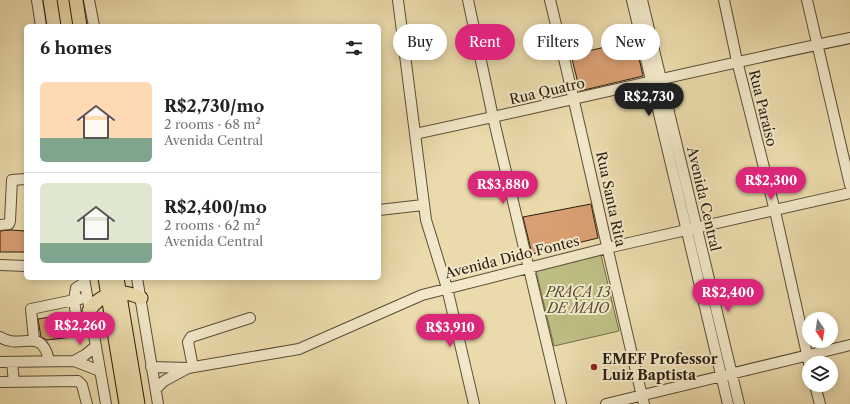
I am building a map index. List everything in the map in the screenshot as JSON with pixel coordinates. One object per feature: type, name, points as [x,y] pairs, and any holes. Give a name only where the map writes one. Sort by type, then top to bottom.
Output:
[{"type":"main road","points":[[50,0],[54,24]]},
{"type":"main road","points":[[76,0],[80,24]]},
{"type":"main road","points":[[106,280],[114,294],[138,404]]},
{"type":"main road","points":[[117,280],[114,294],[126,404]]},
{"type":"main road","points":[[89,311],[94,303],[114,294],[133,294],[141,298]]},
{"type":"street","points":[[37,0],[41,24]]},
{"type":"street","points":[[89,0],[94,24]]},
{"type":"street","points":[[398,0],[423,205],[432,242],[447,288],[474,404]]},
{"type":"street","points":[[468,0],[493,117],[561,404]]},
{"type":"street","name":"Rua Santa Rita","points":[[550,0],[575,100],[607,248],[643,400]]},
{"type":"street","name":"Avenida Central","points":[[632,0],[656,79],[692,228],[726,376],[728,404]]},
{"type":"street","name":"Avenida Central","points":[[642,0],[656,79]]},
{"type":"street","name":"Rua Paraíso","points":[[724,0],[737,61],[775,211],[807,356]]},
{"type":"street","points":[[807,0],[850,186]]},
{"type":"street","name":"Rua Quatro","points":[[414,134],[575,100],[656,79],[737,61],[850,38]]},
{"type":"street","points":[[0,225],[9,224],[10,221],[12,180],[24,179]]},
{"type":"street","name":"Avenida Dido Fontes","points":[[151,367],[190,368],[299,349],[403,302],[447,288],[607,248],[850,193]]},
{"type":"street","points":[[381,210],[423,205]]},
{"type":"street","points":[[0,265],[24,266]]},
{"type":"street","points":[[84,280],[106,404]]},
{"type":"street","points":[[84,280],[76,288],[74,300],[78,323],[82,328],[93,333]]},
{"type":"street","points":[[137,280],[158,404]]},
{"type":"street","points":[[34,340],[31,309],[87,297]]},
{"type":"street","points":[[190,368],[188,342],[190,337],[250,318]]},
{"type":"street","points":[[0,337],[10,341],[34,340],[44,346],[49,361]]},
{"type":"street","points":[[817,356],[850,345]]},
{"type":"street","points":[[74,361],[85,355],[96,346]]},
{"type":"street","points":[[606,404],[643,400],[726,376],[802,360]]},
{"type":"street","points":[[0,362],[74,361],[100,371]]},
{"type":"street","points":[[12,362],[14,382]]},
{"type":"street","name":"Avenida Dido Fontes","points":[[156,389],[170,378],[190,368]]},
{"type":"street","name":"Avenida Central","points":[[726,376],[739,404]]},
{"type":"street","points":[[0,382],[78,381],[82,385],[87,404]]},
{"type":"street","points":[[817,392],[820,404]]},
{"type":"green space","name":"PRAÇA 13 DE MAIO","points":[[601,255],[619,331],[554,346],[536,271]]},
{"type":"building","points":[[601,48],[601,60],[639,60],[643,76],[580,91],[572,60],[593,60],[593,50]]},
{"type":"building","points":[[591,204],[598,238],[532,254],[523,217]]},
{"type":"building","points":[[0,231],[24,231],[24,252],[0,252]]},
{"type":"building","points":[[69,314],[73,337],[47,340],[41,337],[38,319]]},
{"type":"place","name":"EMEF Professor Luiz Baptista","points":[[594,367]]}]
